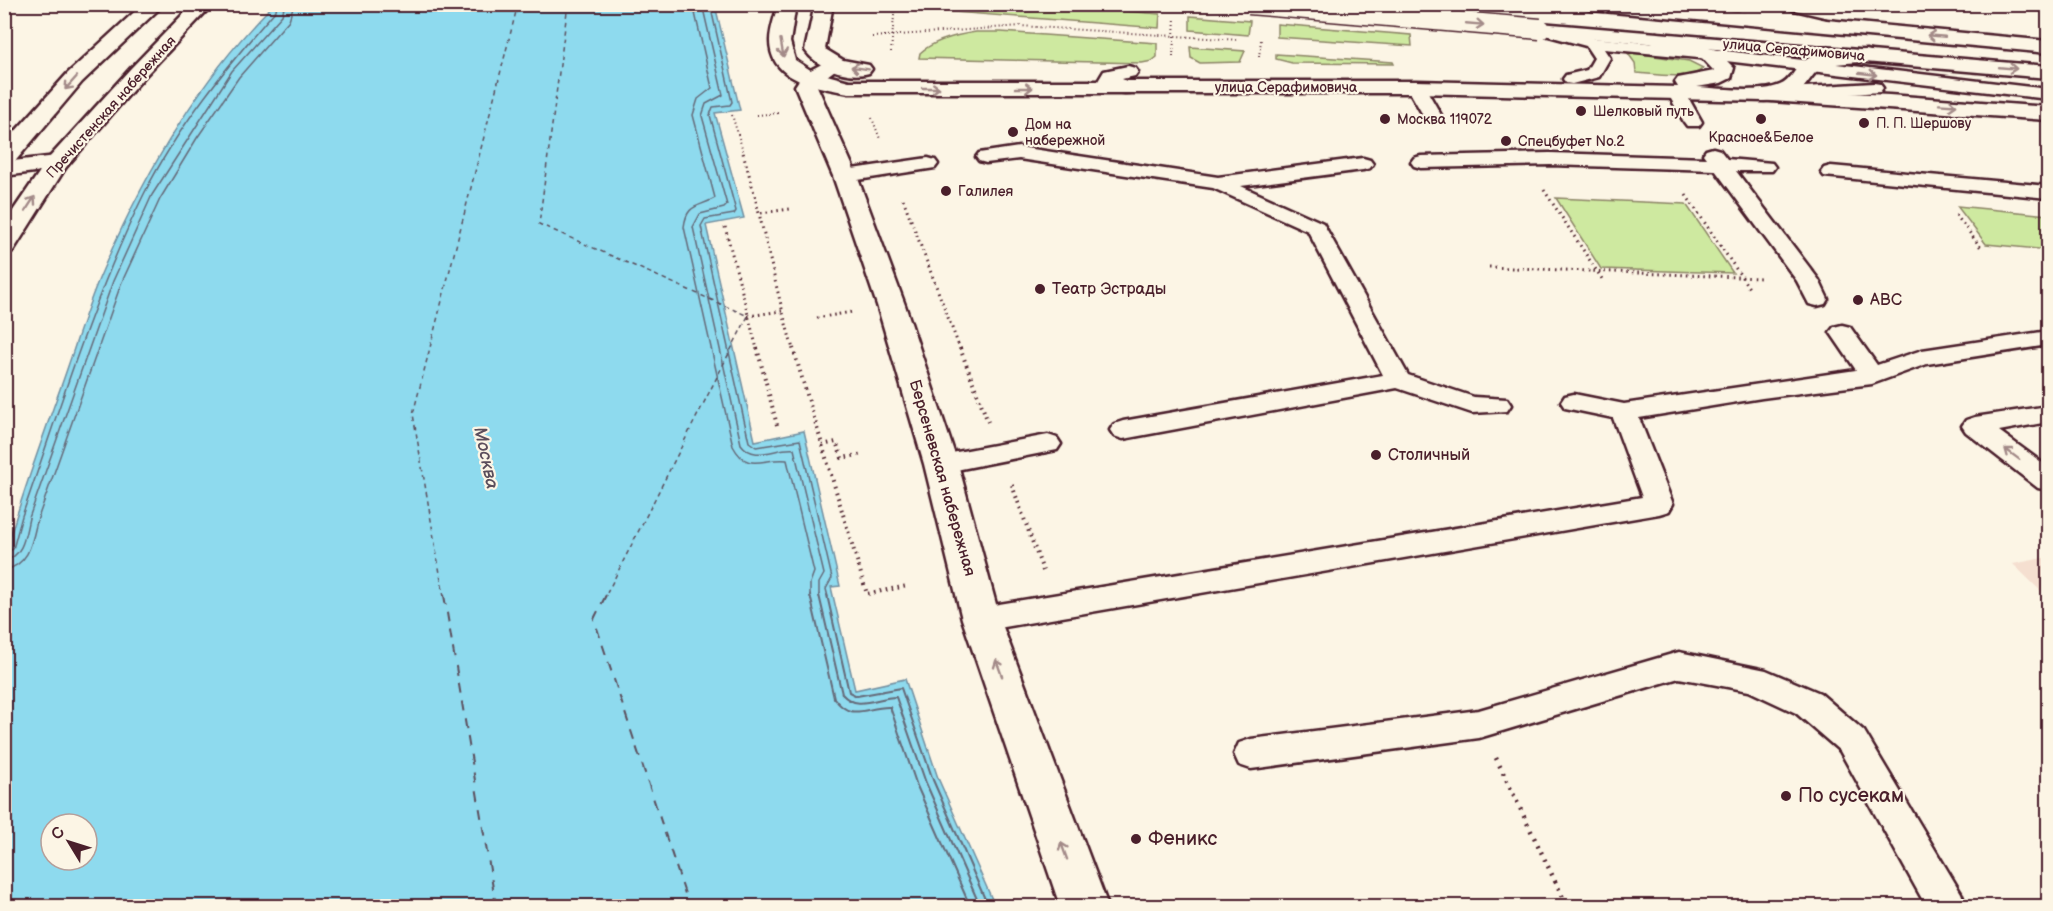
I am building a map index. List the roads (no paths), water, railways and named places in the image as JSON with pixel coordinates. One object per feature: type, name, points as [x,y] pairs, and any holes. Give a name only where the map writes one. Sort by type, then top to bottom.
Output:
[{"type":"main road","points":[[4,160],[76,78],[112,41],[155,4]]},
{"type":"main road","name":"Пречистенская набережная","points":[[4,245],[57,164],[138,72],[204,4]]},
{"type":"main road","points":[[787,4],[779,43],[782,54],[789,66],[810,78],[832,64],[820,57],[814,50],[824,4]]},
{"type":"main road","name":"улица Серафимовича","points":[[1249,4],[2049,72]]},
{"type":"main road","name":"улица Серафимовича","points":[[1592,4],[2049,47]]},
{"type":"main road","points":[[1731,4],[1833,27]]},
{"type":"main road","points":[[1657,39],[1710,54],[1724,68],[1724,74],[1714,79],[1671,87]]},
{"type":"main road","points":[[1764,95],[1787,90],[1809,67],[1819,61],[1866,56]]},
{"type":"main road","name":"улица Серафимовича","points":[[832,64],[891,71],[1127,80],[1416,87],[1671,87]]},
{"type":"main road","name":"улица Серафимовича","points":[[810,78],[849,87],[881,88],[1380,74],[1572,79],[1764,95],[1900,102],[2049,114]]},
{"type":"main road","name":"Берсеневская набережная","points":[[810,78],[806,86],[844,176],[891,305],[941,464],[981,619],[1084,906]]},
{"type":"main road","points":[[4,169],[57,164]]},
{"type":"lane","points":[[1540,29],[1592,43],[1710,54],[2049,94]]},
{"type":"lane","points":[[1572,79],[1593,73],[1602,58],[1592,43]]},
{"type":"lane","points":[[1416,87],[1432,115]]},
{"type":"lane","points":[[1671,87],[1693,122]]},
{"type":"lane","points":[[1764,95],[1874,88],[1992,88]]},
{"type":"lane","points":[[1449,140],[1465,160]]},
{"type":"lane","points":[[986,157],[1019,153],[1218,183],[1316,227],[1398,380]]},
{"type":"lane","points":[[1714,156],[1808,280],[1817,299]]},
{"type":"lane","points":[[1421,162],[1524,159],[1664,162],[1714,156],[1765,167]]},
{"type":"lane","points":[[844,176],[928,164]]},
{"type":"lane","points":[[1218,183],[1363,164]]},
{"type":"lane","points":[[1831,172],[2049,192]]},
{"type":"lane","points":[[1842,332],[1872,376]]},
{"type":"lane","points":[[1574,402],[1624,412],[1762,390],[1872,376],[1922,357],[2049,338]]},
{"type":"lane","points":[[1123,430],[1398,380],[1472,405],[1498,405]]},
{"type":"lane","points":[[981,619],[1659,504],[1624,412]]},
{"type":"lane","points":[[2049,414],[1976,426],[2049,481]]},
{"type":"lane","points":[[941,464],[1048,444]]},
{"type":"lane","points":[[1251,754],[1479,724],[1679,665],[1754,679],[1808,703],[1852,741],[1947,906]]},
{"type":"water","name":"Москва","points":[[273,5],[715,5],[740,110],[715,113],[744,218],[706,225],[755,441],[804,431],[840,586],[831,587],[855,690],[905,679],[938,778],[995,906],[5,906],[4,557],[30,473],[95,288],[117,237],[154,166],[220,65]]},
{"type":"place","name":"Шелковый путь","points":[[1581,111]]},
{"type":"place","name":"Москва 119072","points":[[1385,119]]},
{"type":"place","name":"Красное&Белое","points":[[1761,119]]},
{"type":"place","name":"П. П. Шершову","points":[[1864,123]]},
{"type":"place","name":"Дом на набережной","points":[[1013,132]]},
{"type":"place","name":"Спецбуфет No.2","points":[[1506,141]]},
{"type":"place","name":"Галилея","points":[[946,191]]},
{"type":"place","name":"Театр Эстрады","points":[[1040,289]]},
{"type":"place","name":"ABC","points":[[1858,300]]},
{"type":"place","name":"Столичный","points":[[1376,455]]},
{"type":"place","name":"По сусекам","points":[[1786,796]]},
{"type":"place","name":"Феникс","points":[[1136,839]]}]
